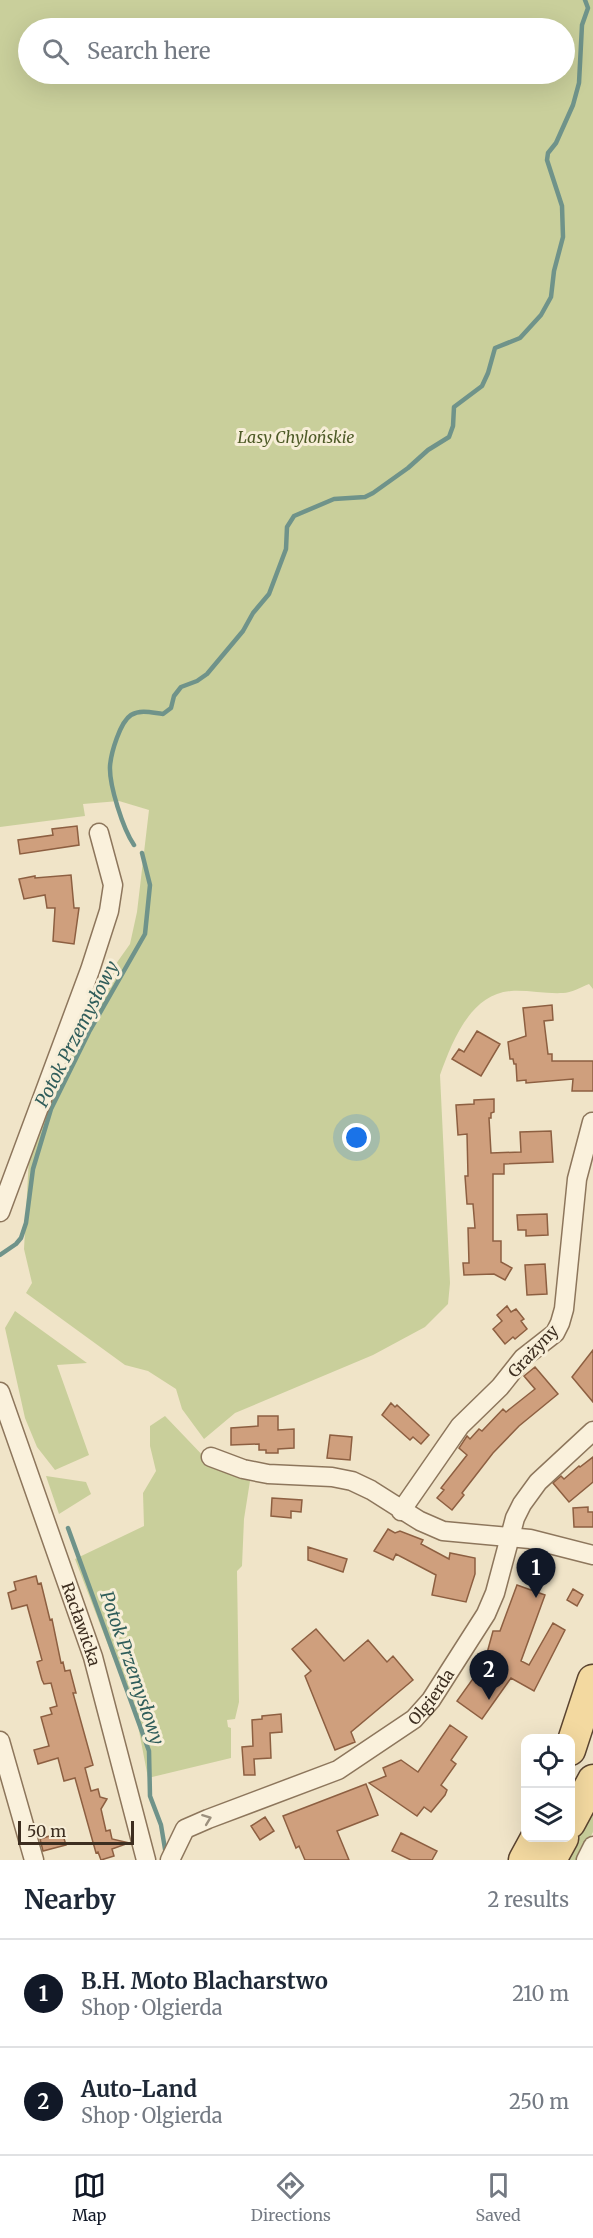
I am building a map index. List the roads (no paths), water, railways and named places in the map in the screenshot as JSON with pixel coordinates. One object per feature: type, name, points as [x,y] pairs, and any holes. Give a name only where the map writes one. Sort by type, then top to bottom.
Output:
[{"type":"main road","points":[[575,1735],[593,1680]]},
{"type":"main road","points":[[575,1763],[593,1731]]},
{"type":"main road","points":[[575,1814],[593,1780]]},
{"type":"main road","points":[[524,1860],[534,1842]]},
{"type":"main road","points":[[551,1860],[561,1842]]},
{"type":"street","points":[[0,1212],[110,911],[113,885],[99,832]]},
{"type":"street","name":"Grażyny","points":[[401,1511],[460,1426],[500,1388],[523,1358],[555,1333],[560,1323],[564,1309],[577,1179],[592,1122]]},
{"type":"street","name":"Racławicka","points":[[0,1392],[93,1657],[146,1860]]},
{"type":"street","name":"Olgierda","points":[[170,1860],[185,1829],[338,1770],[414,1719],[431,1700],[486,1614],[495,1593],[515,1518],[537,1482],[593,1431]]},
{"type":"street","points":[[211,1457],[243,1469],[268,1474],[323,1476],[352,1481],[401,1511],[443,1532],[530,1539],[593,1555]]},
{"type":"street","points":[[0,1741],[34,1860]]},
{"type":"street","points":[[586,1860],[593,1846]]},
{"type":"waterway","name":"Potok Przemysłowy","points":[[134,845],[125,829],[110,774],[114,746],[123,724],[131,715],[139,712],[163,714],[171,708],[174,696],[181,687],[207,674],[243,631],[253,613],[269,594],[286,549],[287,527],[294,516],[334,499],[365,497],[373,493],[408,468],[428,450],[449,437],[453,426],[454,407],[482,386],[495,348],[520,338],[541,315],[551,297],[554,271],[563,237],[562,206],[547,160],[548,153],[556,143],[573,105],[579,83],[582,25],[588,8],[585,0]]},
{"type":"waterway","name":"Potok Przemysłowy","points":[[0,1255],[21,1238],[26,1223],[33,1169],[51,1109],[89,1032],[145,934],[150,885],[142,853]]},
{"type":"waterway","name":"Potok Przemysłowy","points":[[68,1528],[149,1751],[150,1796],[161,1825],[166,1855]]},
{"type":"place","name":"B.H. Moto Blacharstwo","points":[[536,1598]]},
{"type":"place","name":"Auto-Land","points":[[489,1700]]},
{"type":"park label","name":"Lasy Chylońskie","points":[[296,437]]}]
